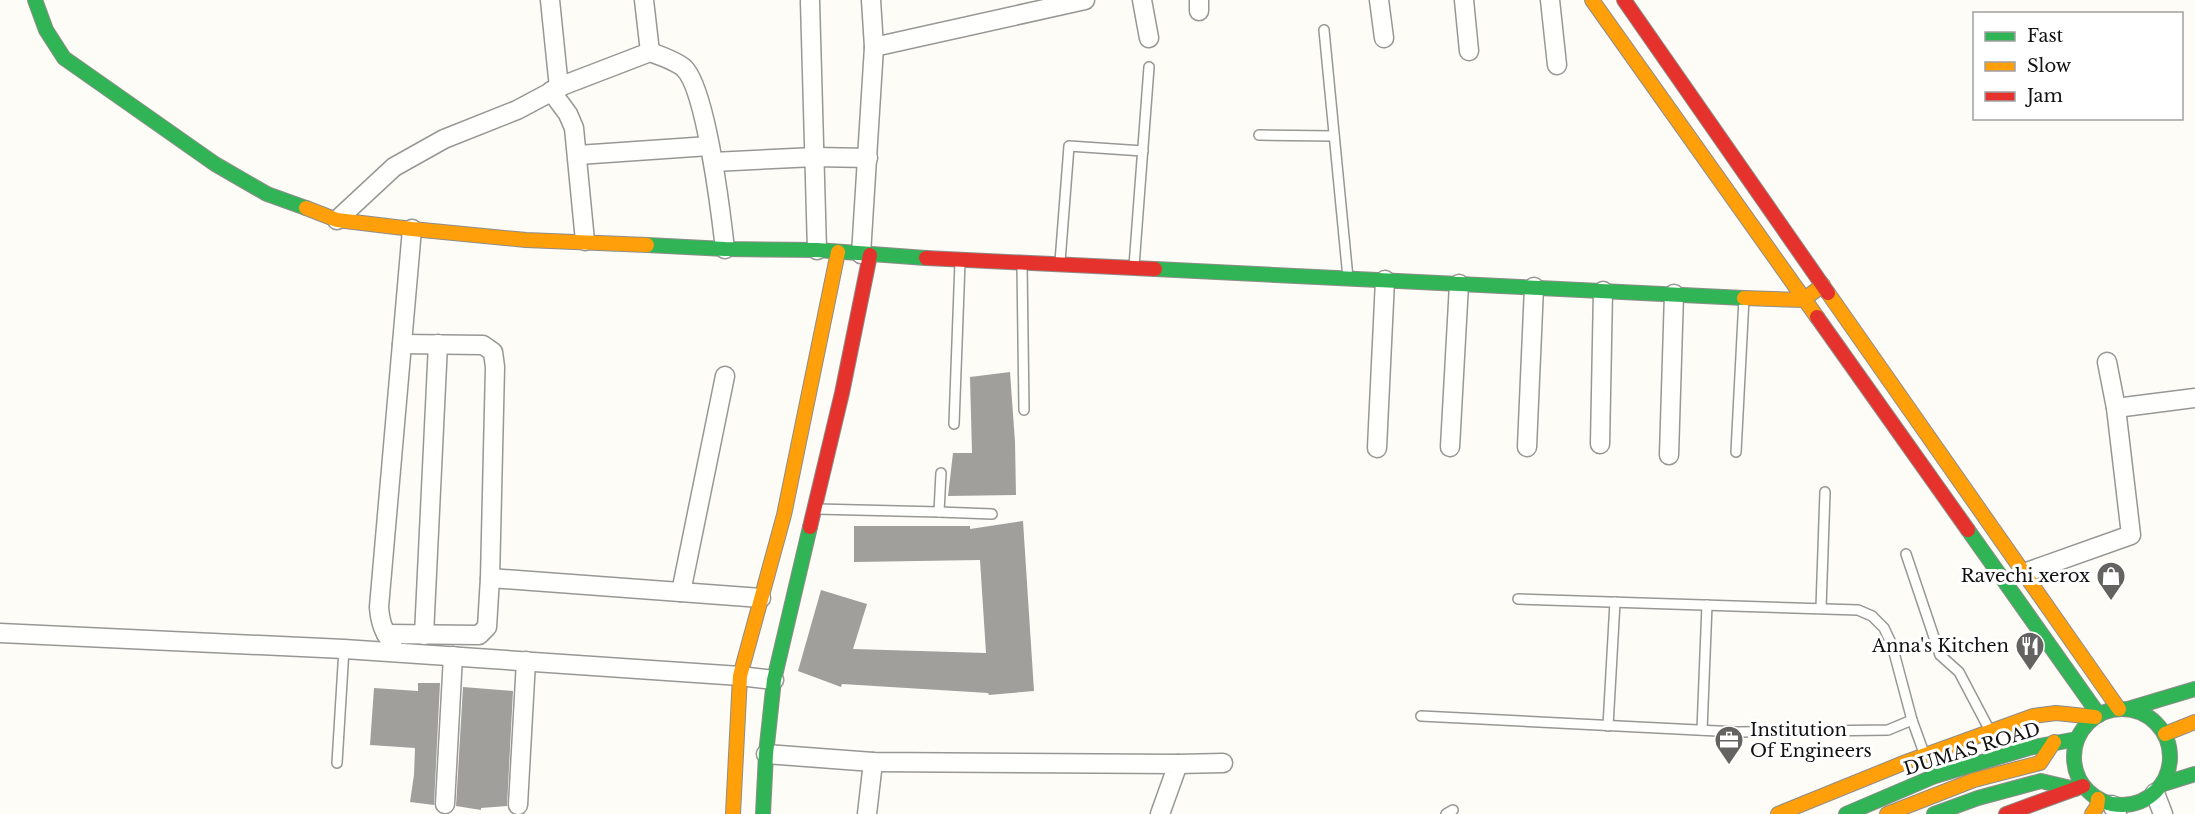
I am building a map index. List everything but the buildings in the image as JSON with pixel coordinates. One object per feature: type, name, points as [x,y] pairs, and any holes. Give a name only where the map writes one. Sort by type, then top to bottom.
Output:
[{"type":"street","points":[[35,0],[52,43],[64,58],[215,164],[267,194],[337,220],[526,240],[726,249],[817,250],[865,255],[1744,298],[1803,300],[1823,285]]},
{"type":"street","points":[[550,0],[555,89],[572,122],[578,155],[585,241]]},
{"type":"street","points":[[644,0],[650,52]]},
{"type":"street","points":[[763,814],[766,754],[774,680],[842,393],[865,255],[874,47],[871,0]]},
{"type":"street","points":[[874,47],[1085,0]]},
{"type":"street","points":[[1142,0],[1149,38]]},
{"type":"street","points":[[1379,0],[1384,38]]},
{"type":"street","points":[[1464,0],[1469,51]]},
{"type":"street","points":[[1550,0],[1557,65]]},
{"type":"street","points":[[1592,0],[2097,716]]},
{"type":"street","points":[[1624,0],[2024,573],[2123,709],[2150,717],[2165,734],[2170,747],[2171,762],[2159,788],[2163,814]]},
{"type":"street","points":[[810,2],[817,250]]},
{"type":"street","points":[[337,220],[394,167],[444,139],[517,110],[555,89],[650,52],[683,67],[693,80],[711,154],[726,249]]},
{"type":"street","points":[[578,155],[711,154],[868,158]]},
{"type":"street","points":[[399,652],[380,621],[380,607],[412,229]]},
{"type":"street","points":[[733,814],[740,675],[784,515],[838,252]]},
{"type":"street","points":[[1377,448],[1384,280]]},
{"type":"street","points":[[1450,447],[1459,284]]},
{"type":"street","points":[[1527,447],[1534,287]]},
{"type":"street","points":[[1600,444],[1603,291]]},
{"type":"street","points":[[1669,455],[1674,294]]},
{"type":"street","points":[[386,634],[479,635],[487,627],[490,578],[495,367],[492,352],[483,345],[402,344]]},
{"type":"street","points":[[424,635],[438,344]]},
{"type":"street","points":[[2024,573],[2131,535],[2116,408],[2107,362]]},
{"type":"street","points":[[681,592],[725,376]]},
{"type":"street","points":[[2116,408],[2195,398]]},
{"type":"street","points":[[490,578],[761,598]]},
{"type":"street","points":[[0,633],[399,652],[740,675],[774,680]]},
{"type":"street","points":[[446,804],[453,657]]},
{"type":"street","points":[[518,805],[526,661]]},
{"type":"street","points":[[1778,814],[1925,756],[2043,714],[2097,716],[2195,689]]},
{"type":"street","points":[[2079,787],[2074,755],[2077,739],[2084,727],[2097,716]]},
{"type":"street","points":[[2165,734],[2195,722]]},
{"type":"street","name":"DUMAS ROAD","points":[[1846,814],[1935,776],[2054,742],[2077,739]]},
{"type":"street","points":[[1887,814],[1974,780],[2040,763],[2054,742]]},
{"type":"street","points":[[766,754],[873,762],[1223,763]]},
{"type":"street","points":[[2171,762],[2187,756]]},
{"type":"street","points":[[867,814],[873,762]]},
{"type":"street","points":[[1160,814],[1178,764]]},
{"type":"street","points":[[2092,814],[2097,807],[2128,805],[2143,801],[2159,788],[2195,774]]},
{"type":"street","points":[[1934,814],[1978,798],[2041,781],[2079,787],[2109,806]]},
{"type":"street","points":[[2006,814],[2079,787]]},
{"type":"lane","points":[[1323,30],[1348,278]]},
{"type":"lane","points":[[1134,268],[1149,67]]},
{"type":"lane","points":[[1259,135],[1334,136]]},
{"type":"lane","points":[[1060,264],[1069,146],[1143,151]]},
{"type":"lane","points":[[954,424],[960,259]]},
{"type":"lane","points":[[1022,262],[1024,410]]},
{"type":"lane","points":[[1736,452],[1744,298]]},
{"type":"lane","points":[[939,512],[941,473]]},
{"type":"lane","points":[[1821,608],[1826,492]]},
{"type":"lane","points":[[814,508],[992,514]]},
{"type":"lane","points":[[1906,554],[1940,655],[1959,672],[1990,732]]},
{"type":"lane","points":[[1518,599],[1858,610],[1872,616],[1884,628],[1892,645],[1912,720],[1925,756]]},
{"type":"lane","points":[[1608,726],[1615,602]]},
{"type":"lane","points":[[1702,730],[1707,604]]},
{"type":"lane","points":[[337,763],[344,649]]},
{"type":"lane","points":[[1421,716],[1737,732],[1888,730],[1912,720]]},
{"type":"traffic: fast","points":[[35,0],[46,30],[64,58],[215,164],[267,194],[306,208]]},
{"type":"traffic: fast","points":[[647,245],[817,250],[926,258]]},
{"type":"traffic: fast","points":[[1155,269],[1744,298]]},
{"type":"traffic: fast","points":[[763,814],[766,754],[774,680],[810,527]]},
{"type":"traffic: fast","points":[[1968,530],[2099,715]]},
{"type":"traffic: fast","points":[[2128,709],[2195,689]]},
{"type":"traffic: fast","points":[[2122,709],[2140,712],[2156,723],[2167,739],[2170,757],[2167,775],[2156,791],[2140,802],[2122,805],[2104,802],[2088,791],[2077,775],[2074,757],[2077,739],[2088,723],[2104,712],[2122,709]]},
{"type":"traffic: fast","points":[[1846,814],[1935,776],[2029,748],[2077,739]]},
{"type":"traffic: fast","points":[[2163,784],[2195,774]]},
{"type":"traffic: fast","points":[[1934,814],[1978,798],[2041,781],[2075,789]]},
{"type":"traffic: slow","points":[[1592,0],[1817,317]]},
{"type":"traffic: slow","points":[[306,208],[337,220],[412,229],[526,240],[647,245]]},
{"type":"traffic: slow","points":[[733,814],[740,676],[784,515],[838,252]]},
{"type":"traffic: slow","points":[[1744,298],[1803,300],[1823,285]]},
{"type":"traffic: slow","points":[[1828,293],[2119,709]]},
{"type":"traffic: slow","points":[[1778,814],[1906,762],[2033,716],[2056,713],[2095,717]]},
{"type":"traffic: slow","points":[[2165,734],[2195,722]]},
{"type":"traffic: slow","points":[[1887,814],[1974,780],[2040,763],[2054,742]]},
{"type":"traffic: slow","points":[[2092,814],[2097,807],[2098,799]]},
{"type":"traffic: jam","points":[[1624,0],[1828,293]]},
{"type":"traffic: jam","points":[[810,527],[842,393],[870,255]]},
{"type":"traffic: jam","points":[[926,258],[1155,269]]},
{"type":"traffic: jam","points":[[1817,317],[1968,530]]},
{"type":"traffic: jam","points":[[2006,814],[2083,786]]},
{"type":"place","name":"Ravechi xerox","points":[[2111,602]]},
{"type":"place","name":"Anna's Kitchen","points":[[2030,672]]},
{"type":"place","name":"Institution Of Engineers","points":[[1729,766]]}]
